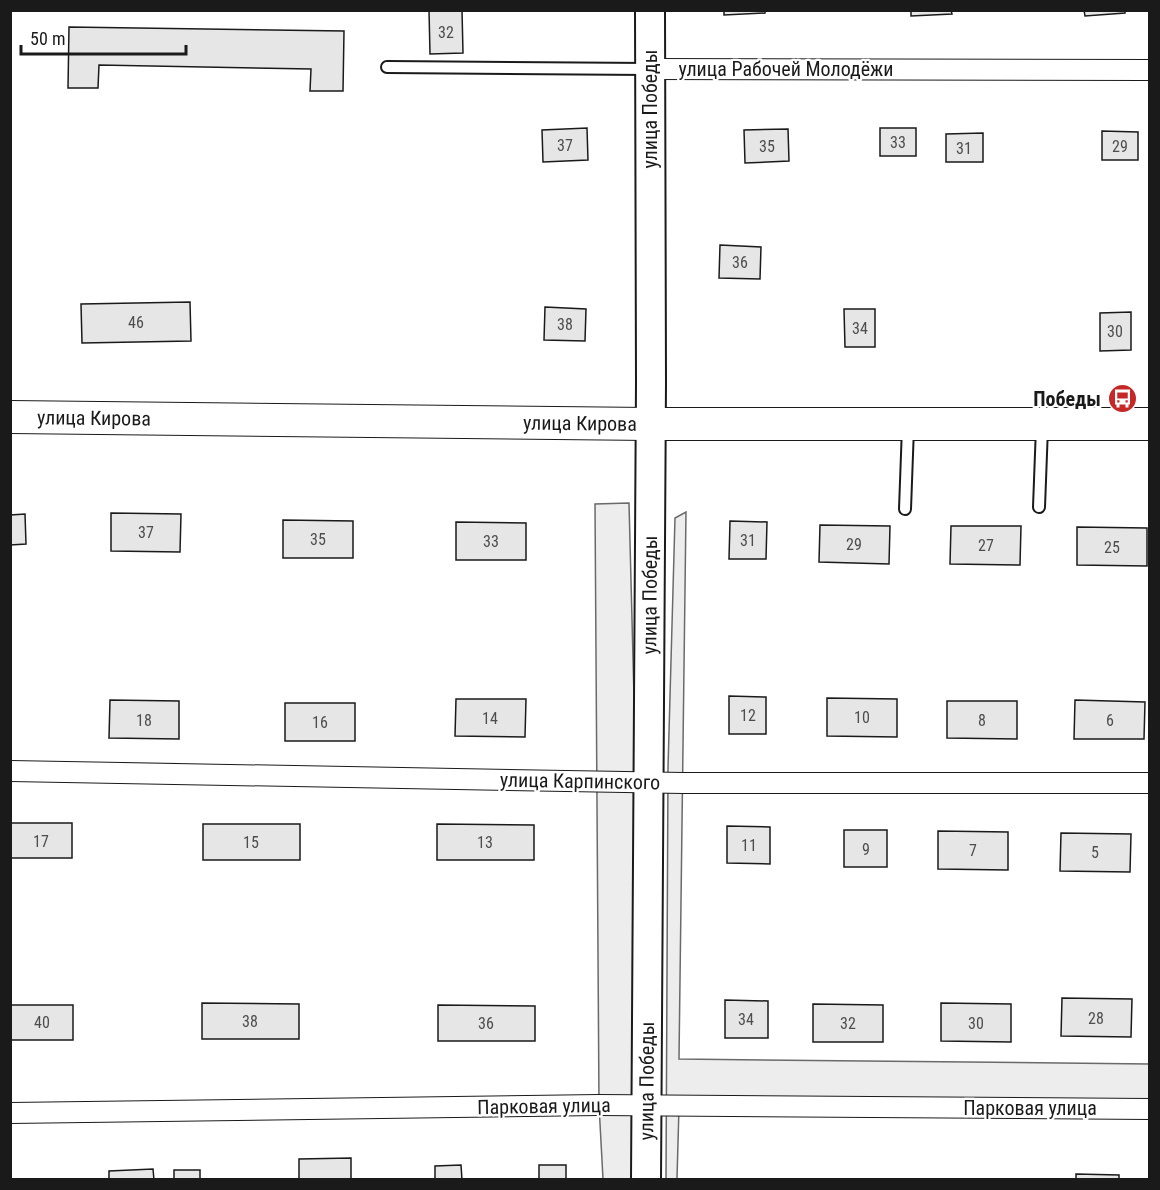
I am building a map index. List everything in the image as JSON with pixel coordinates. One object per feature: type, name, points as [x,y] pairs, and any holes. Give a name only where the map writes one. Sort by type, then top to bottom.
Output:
[{"type":"main road","name":"улица Победы","points":[[646,1179],[650,782],[650,10]]},
{"type":"main road","name":"улица Кирова","points":[[10,417],[650,424],[1149,424]]},
{"type":"street","name":"улица Рабочей Молодёжи","points":[[650,69],[1149,70]]},
{"type":"street","name":"улица Карпинского","points":[[10,771],[650,782],[1149,783]]},
{"type":"street","name":"Парковая улица","points":[[10,1113],[647,1106],[1149,1109]]},
{"type":"lane","name":"улица Рабочей Молодёжи","points":[[387,68],[650,69]]},
{"type":"lane","points":[[905,509],[908,424]]},
{"type":"lane","points":[[1039,507],[1042,424]]},
{"type":"shaded area","points":[[629,503],[635,736],[633,1179],[603,1179],[599,1105],[595,504]]},
{"type":"shaded area","points":[[686,512],[679,1059],[1149,1064],[1150,1109],[679,1107],[677,1179],[666,1180],[668,768],[675,518]]},
{"type":"building","points":[[429,10],[462,10],[463,53],[430,54]]},
{"type":"building","points":[[724,10],[765,10],[765,13],[724,15]]},
{"type":"building","points":[[911,10],[951,10],[952,14],[911,16]]},
{"type":"building","points":[[1084,10],[1125,10],[1125,13],[1085,16]]},
{"type":"building","points":[[69,27],[344,31],[343,91],[310,91],[311,69],[99,65],[98,88],[68,88]]},
{"type":"building","points":[[587,128],[588,160],[543,162],[542,130]]},
{"type":"building","points":[[880,128],[916,128],[916,156],[880,156]]},
{"type":"building","points":[[788,129],[789,161],[745,163],[744,130]]},
{"type":"building","points":[[1102,131],[1138,132],[1138,160],[1102,160]]},
{"type":"building","points":[[983,133],[983,162],[946,162],[946,134]]},
{"type":"building","points":[[720,245],[761,247],[760,279],[719,278]]},
{"type":"building","points":[[190,302],[191,341],[82,343],[81,304]]},
{"type":"building","points":[[545,307],[586,309],[585,341],[544,340]]},
{"type":"building","points":[[844,309],[875,309],[875,347],[845,347]]},
{"type":"building","points":[[1131,312],[1131,350],[1100,351],[1100,313]]},
{"type":"building","points":[[111,513],[181,514],[180,552],[111,551]]},
{"type":"building","points":[[25,514],[26,544],[10,545],[10,515]]},
{"type":"building","points":[[283,520],[353,521],[353,558],[283,558]]},
{"type":"building","points":[[730,521],[767,522],[766,559],[729,559]]},
{"type":"building","points":[[456,522],[526,523],[526,560],[456,560]]},
{"type":"building","points":[[820,525],[890,526],[889,564],[819,562]]},
{"type":"building","points":[[951,526],[1021,526],[1020,565],[950,564]]},
{"type":"building","points":[[1077,527],[1147,528],[1147,566],[1077,565]]},
{"type":"building","points":[[729,696],[766,697],[766,734],[729,734]]},
{"type":"building","points":[[827,698],[897,699],[897,737],[827,736]]},
{"type":"building","points":[[456,699],[526,699],[525,737],[455,736]]},
{"type":"building","points":[[110,700],[179,701],[179,739],[109,738]]},
{"type":"building","points":[[1075,700],[1145,702],[1144,739],[1074,739]]},
{"type":"building","points":[[947,701],[1017,701],[1017,739],[947,738]]},
{"type":"building","points":[[285,703],[355,703],[355,741],[285,741]]},
{"type":"building","points":[[10,823],[72,823],[72,858],[10,858]]},
{"type":"building","points":[[203,824],[300,824],[300,860],[203,860]]},
{"type":"building","points":[[437,824],[534,825],[534,860],[437,860]]},
{"type":"building","points":[[727,826],[770,827],[770,864],[727,863]]},
{"type":"building","points":[[844,830],[887,830],[887,867],[844,867]]},
{"type":"building","points":[[938,831],[1008,832],[1008,870],[938,869]]},
{"type":"building","points":[[1061,833],[1131,834],[1130,872],[1060,871]]},
{"type":"building","points":[[1062,998],[1132,999],[1131,1037],[1061,1036]]},
{"type":"building","points":[[725,1000],[768,1001],[768,1038],[725,1038]]},
{"type":"building","points":[[202,1003],[299,1004],[299,1039],[202,1039]]},
{"type":"building","points":[[941,1003],[1011,1004],[1011,1042],[941,1041]]},
{"type":"building","points":[[813,1004],[883,1005],[883,1042],[813,1042]]},
{"type":"building","points":[[10,1005],[73,1005],[73,1040],[10,1040]]},
{"type":"building","points":[[438,1005],[535,1006],[535,1041],[438,1041]]},
{"type":"building","points":[[351,1158],[351,1180],[299,1180],[299,1159]]},
{"type":"building","points":[[461,1165],[462,1180],[435,1180],[435,1166]]},
{"type":"building","points":[[539,1165],[566,1165],[566,1180],[539,1180]]},
{"type":"building","points":[[153,1169],[154,1180],[109,1180],[109,1171]]},
{"type":"building","points":[[174,1170],[200,1170],[200,1180],[174,1180]]},
{"type":"building","points":[[1076,1174],[1119,1175],[1119,1180],[1076,1180]]},
{"type":"place","name":"Победы","points":[[1122,399]]}]
